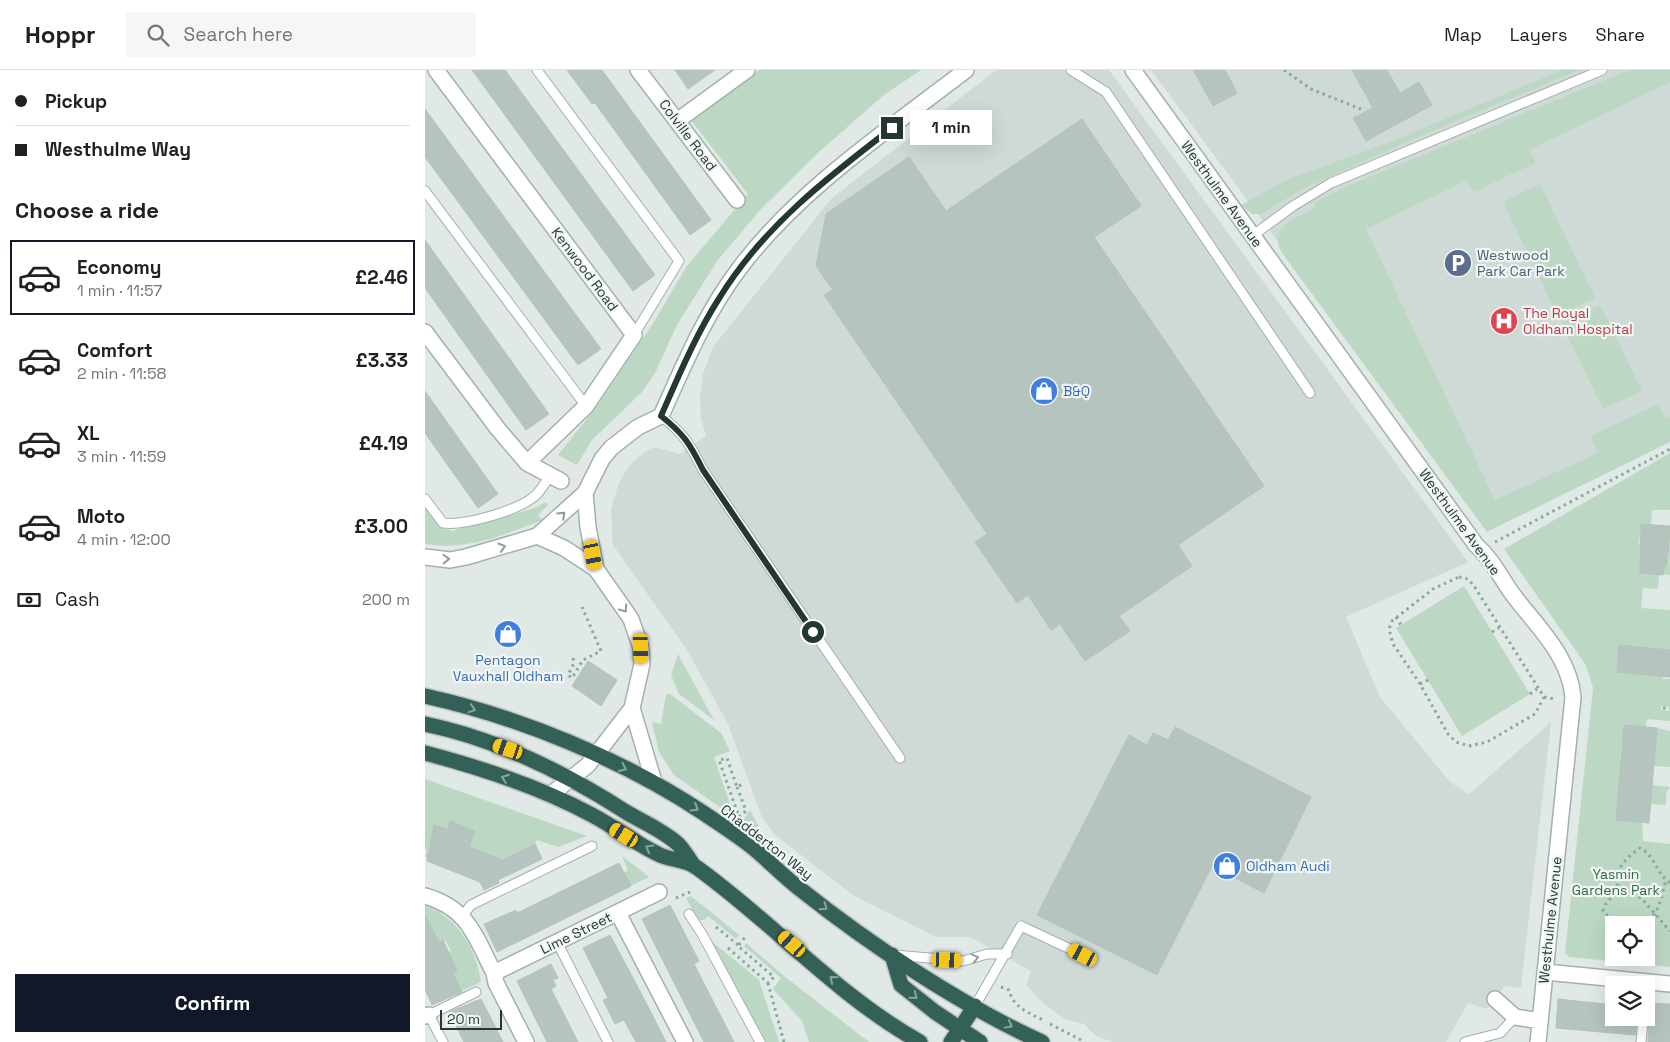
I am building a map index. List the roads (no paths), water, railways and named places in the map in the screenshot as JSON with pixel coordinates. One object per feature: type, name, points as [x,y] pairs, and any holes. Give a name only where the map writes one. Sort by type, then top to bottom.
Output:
[{"type":"highway","name":"Chadderton Way","points":[[425,696],[496,716],[597,756],[654,782],[705,814],[751,847],[800,889],[892,955],[975,1006],[1042,1042]]},
{"type":"highway","points":[[425,724],[444,728],[508,749],[548,766],[678,845],[694,866],[780,933],[870,1010],[920,1042]]},
{"type":"highway","points":[[425,753],[550,795],[592,815],[661,856],[694,866]]},
{"type":"highway","points":[[892,955],[901,985],[955,1036],[980,1042]]},
{"type":"highway","points":[[955,1036],[975,1006]]},
{"type":"street","name":"Kenwood Road","points":[[436,70],[634,335]]},
{"type":"street","name":"Colville Road","points":[[638,70],[737,200]]},
{"type":"street","points":[[677,121],[747,70]]},
{"type":"street","points":[[425,557],[450,560],[466,557],[537,536],[585,493],[602,459],[611,448],[638,427],[661,416],[693,344],[720,296],[761,241],[824,182],[965,70]]},
{"type":"street","name":"Westhulme Avenue","points":[[1133,70],[1476,545],[1484,552],[1558,654],[1571,679],[1573,697],[1538,1042]]},
{"type":"street","points":[[425,332],[498,428],[527,462],[555,478]]},
{"type":"street","points":[[527,462],[586,406],[634,335]]},
{"type":"street","points":[[585,493],[588,527],[596,569]]},
{"type":"street","points":[[537,536],[564,548],[596,569],[631,619],[641,648],[642,664],[632,708],[608,737],[597,756],[572,779],[550,795]]},
{"type":"street","points":[[632,708],[654,782]]},
{"type":"street","name":"Lime Street","points":[[494,973],[659,892]]},
{"type":"street","points":[[425,896],[449,906],[463,915],[494,973],[496,983],[526,1042]]},
{"type":"street","points":[[618,912],[685,1042]]},
{"type":"street","points":[[1545,972],[1605,980]]},
{"type":"street","points":[[1655,985],[1670,984]]},
{"type":"street","points":[[1495,999],[1515,1017],[1540,1021]]},
{"type":"lane","points":[[537,70],[679,261],[634,335]]},
{"type":"lane","points":[[1071,70],[1106,92],[1310,393]]},
{"type":"lane","points":[[1253,236],[1293,206],[1331,183],[1602,70]]},
{"type":"lane","points":[[425,191],[586,406]]},
{"type":"lane","points":[[661,416],[681,431],[703,470],[900,758]]},
{"type":"lane","points":[[425,499],[443,523],[456,525],[519,506],[536,495],[555,478]]},
{"type":"lane","points":[[463,915],[471,905],[592,846]]},
{"type":"lane","points":[[689,914],[702,934],[759,1042]]},
{"type":"lane","points":[[975,1006],[1007,954],[1021,926],[1083,955]]},
{"type":"lane","points":[[557,942],[608,1042]]},
{"type":"lane","points":[[892,955],[963,961],[987,954],[1007,954]]},
{"type":"lane","points":[[443,1042],[427,1015],[477,992]]},
{"type":"lane","points":[[1465,1042],[1500,1033],[1515,1017]]},
{"type":"lane","points":[[1641,1042],[1642,1026]]},
{"type":"place","name":"Westwood Park Car Park","points":[[1458,263]]},
{"type":"place","name":"The Royal Oldham Hospital","points":[[1504,321]]},
{"type":"place","name":"B&Q","points":[[1044,391]]},
{"type":"place","name":"Pentagon Vauxhall Oldham","points":[[508,634]]},
{"type":"place","name":"Oldham Audi","points":[[1227,866]]},
{"type":"park label","name":"Yasmin Gardens Park","points":[[1616,882]]}]
